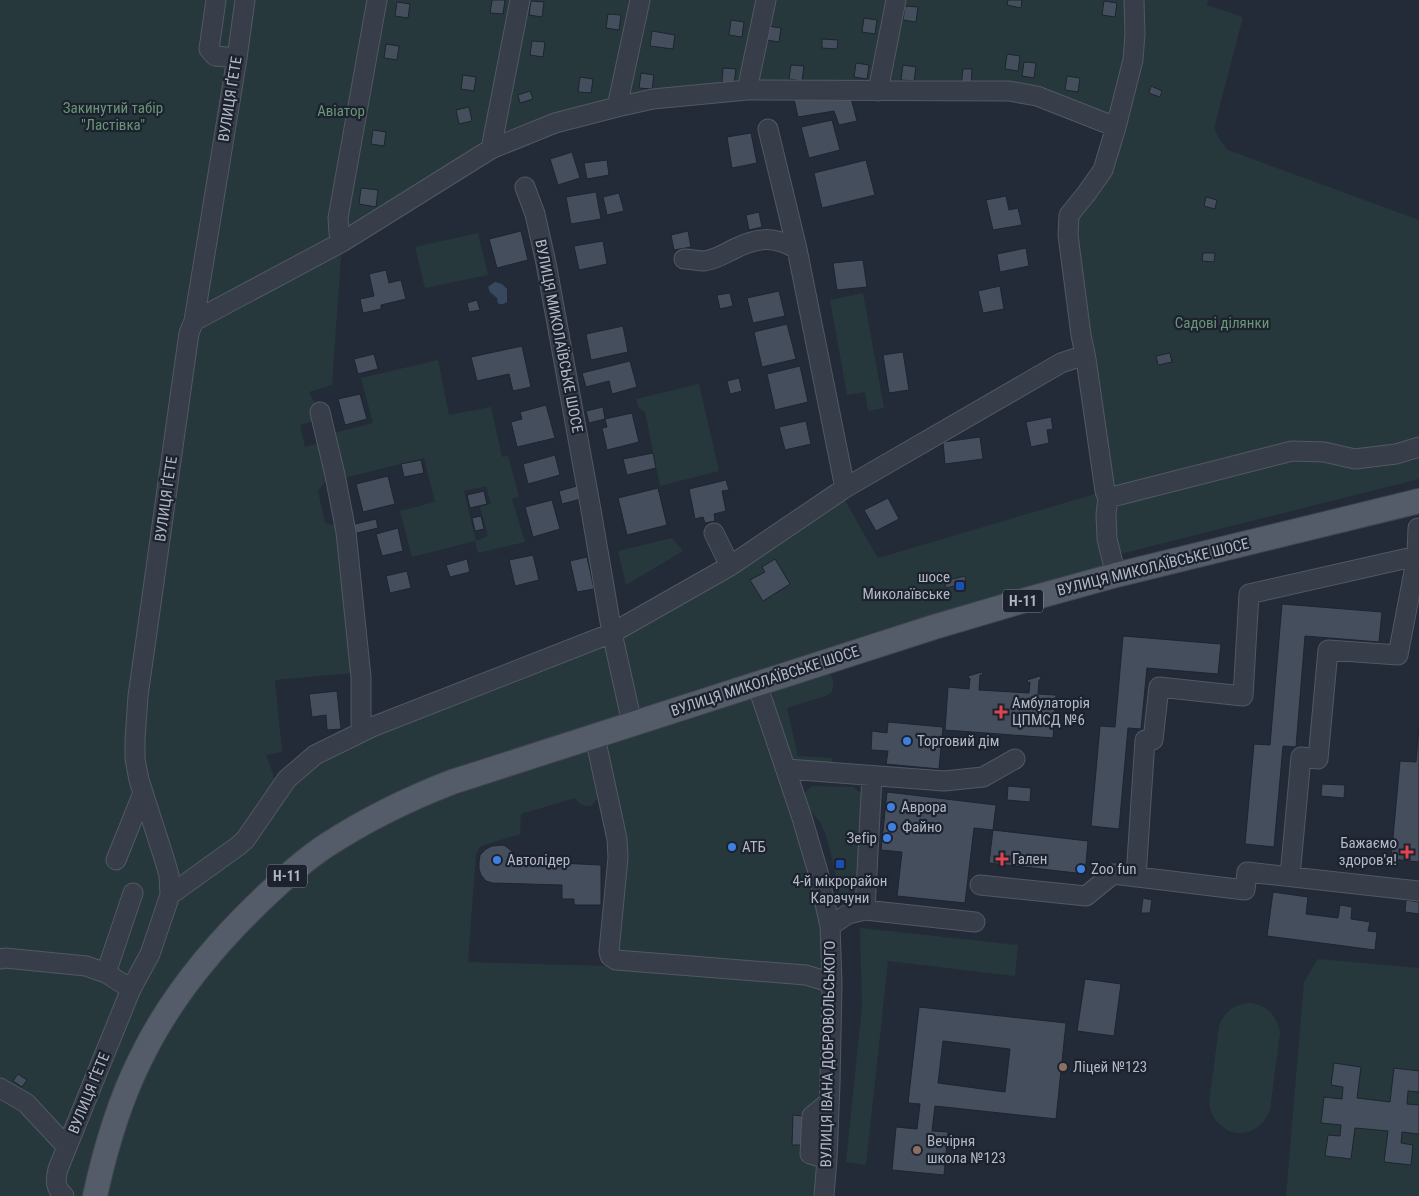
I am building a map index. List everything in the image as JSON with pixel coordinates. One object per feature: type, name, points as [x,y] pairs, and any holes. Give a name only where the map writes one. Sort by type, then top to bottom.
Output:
[{"type":"main road","name":"ВУЛИЦЯ МИКОЛАЇВСЬКЕ ШОСЕ","points":[[95,1196],[101,1168],[120,1106],[139,1060],[170,1006],[195,971],[257,904],[293,871],[326,846],[365,821],[420,794],[452,782],[934,627],[1116,575],[1414,502]]},
{"type":"street","points":[[216,0],[209,49],[215,56],[237,58]]},
{"type":"street","name":"ВУЛИЦЯ ҐЕТЕ","points":[[64,1196],[56,1188],[55,1180],[58,1169],[131,989],[150,954],[170,895],[169,875],[143,793],[135,759],[138,696],[189,333],[194,321],[245,0]]},
{"type":"street","points":[[342,242],[338,218],[377,0]]},
{"type":"street","points":[[491,149],[520,0]]},
{"type":"street","points":[[617,107],[640,0]]},
{"type":"street","points":[[747,90],[766,0]]},
{"type":"street","points":[[878,91],[896,0]]},
{"type":"street","points":[[1116,575],[1107,539],[1106,514],[1108,498],[1105,491],[1081,335],[1068,236],[1069,215],[1103,170],[1116,127],[1133,60],[1135,34],[1134,0]]},
{"type":"street","points":[[194,321],[342,242],[491,149],[555,123],[654,99],[747,90],[1009,91],[1038,96],[1116,127]]},
{"type":"street","points":[[768,129],[797,248],[845,488]]},
{"type":"street","name":"ВУЛИЦЯ МИКОЛАЇВСЬКЕ ШОСЕ","points":[[525,186],[536,214],[546,263],[612,634],[632,723]]},
{"type":"street","points":[[684,258],[705,261],[721,256],[751,241],[767,239],[784,242],[797,248]]},
{"type":"street","points":[[170,895],[238,846],[287,779],[315,755],[362,731],[612,634],[730,566],[845,488],[1061,364],[1076,358],[1086,359]]},
{"type":"street","points":[[320,412],[340,485],[361,677],[362,731]]},
{"type":"street","points":[[1108,498],[1292,451],[1324,452],[1355,459],[1396,454],[1419,447]]},
{"type":"street","points":[[1290,876],[1301,757],[1318,759],[1328,650],[1398,655],[1417,556],[1418,528],[1414,502]]},
{"type":"street","points":[[714,533],[730,566]]},
{"type":"street","points":[[1136,877],[1145,740],[1153,740],[1159,687],[1243,696],[1249,594],[1417,556]]},
{"type":"street","name":"ВУЛИЦЯ ІВАНА ДОБРОВОЛЬСЬКОГО","points":[[757,684],[787,769],[818,872],[830,926],[832,983],[827,1159],[824,1196]]},
{"type":"street","points":[[595,737],[617,839],[618,858],[610,956],[616,960],[806,975],[832,983]]},
{"type":"street","points":[[787,769],[944,782],[983,777],[1015,759]]},
{"type":"street","points":[[865,910],[872,776]]},
{"type":"street","points":[[116,860],[143,793]]},
{"type":"street","points":[[980,885],[1086,896],[1113,874],[1245,890],[1247,872],[1419,891]]},
{"type":"street","points":[[106,973],[133,893]]},
{"type":"street","points":[[830,926],[848,914],[865,910],[974,922]]},
{"type":"street","points":[[0,959],[13,958],[86,966],[106,973],[131,989]]},
{"type":"street","points":[[0,1088],[26,1103],[68,1147]]},
{"type":"green space","points":[[0,0],[1208,0],[1207,5],[1243,17],[1214,128],[1219,139],[1228,150],[1419,220],[1419,441],[1356,452],[1323,445],[1115,489],[1112,486],[1074,217],[1116,127],[1037,96],[759,90],[555,123],[342,242],[332,385],[309,392],[320,412],[321,419],[300,425],[305,447],[320,443],[328,479],[318,491],[325,523],[339,527],[352,673],[275,680],[282,752],[266,755],[278,790],[301,766],[612,633],[840,492],[878,558],[1105,491],[1116,575],[757,684],[830,926],[824,1196],[0,1196]],"holes":[[[598,789],[618,858],[609,966],[468,962],[476,854],[481,846],[520,834],[521,814],[575,798],[582,805],[591,806],[597,799]]]},
{"type":"green space","points":[[478,233],[488,275],[425,288],[415,247]]},
{"type":"green space","points":[[863,293],[884,408],[868,411],[865,392],[847,395],[830,300]]},
{"type":"green space","points":[[438,360],[449,415],[491,407],[502,457],[508,455],[519,497],[512,499],[525,542],[478,553],[475,541],[412,557],[400,511],[435,502],[424,458],[340,479],[330,434],[373,423],[361,378]],"holes":[[[486,486],[491,504],[480,507],[488,536],[476,541],[464,491]]]},
{"type":"green space","points":[[699,384],[719,471],[660,486],[645,412],[639,408],[636,399]]},
{"type":"green space","points":[[1419,454],[1419,479],[1124,553],[1116,549],[1112,517],[1117,507],[1147,496],[1291,459]]},
{"type":"green space","points":[[672,538],[683,551],[626,585],[618,551]]},
{"type":"green space","points":[[826,672],[832,678],[832,692],[826,696],[787,708],[798,756],[832,758],[833,768],[791,765],[772,705],[773,692],[778,687]]},
{"type":"green space","points":[[813,786],[853,787],[861,793],[858,899],[852,904],[845,905],[842,901],[826,835],[820,823],[806,805],[805,794]]},
{"type":"green space","points":[[860,928],[1018,945],[1015,976],[888,961],[866,1165],[846,1162],[862,1006]]},
{"type":"green space","points":[[1318,959],[1419,968],[1419,1196],[1286,1196],[1304,982]]},
{"type":"green space","points":[[1248,1003],[1265,1008],[1270,1012],[1279,1027],[1280,1033],[1270,1110],[1264,1121],[1256,1128],[1247,1132],[1237,1133],[1219,1124],[1213,1115],[1209,1103],[1219,1026],[1230,1010],[1238,1005]]},
{"type":"water","points":[[495,282],[502,284],[507,289],[507,302],[503,304],[499,304],[498,299],[490,292],[488,287]]},
{"type":"building","points":[[492,0],[505,0],[503,14],[490,13]]},
{"type":"building","points":[[1008,0],[1022,0],[1021,8],[1007,5]]},
{"type":"building","points":[[531,1],[544,2],[542,17],[529,15]]},
{"type":"building","points":[[1104,1],[1117,3],[1115,17],[1102,15]]},
{"type":"building","points":[[397,2],[410,4],[408,18],[395,16]]},
{"type":"building","points":[[905,6],[918,7],[916,22],[903,20]]},
{"type":"building","points":[[608,14],[621,15],[619,30],[606,28]]},
{"type":"building","points":[[864,18],[877,20],[875,34],[862,32]]},
{"type":"building","points":[[731,20],[744,22],[742,37],[729,35]]},
{"type":"building","points":[[768,26],[781,28],[779,42],[766,40]]},
{"type":"building","points":[[652,31],[675,35],[673,49],[650,46]]},
{"type":"building","points":[[822,39],[838,40],[837,49],[822,48]]},
{"type":"building","points":[[532,41],[545,42],[543,57],[530,55]]},
{"type":"building","points":[[386,44],[399,46],[397,60],[384,58]]},
{"type":"building","points":[[1007,54],[1020,56],[1018,71],[1005,69]]},
{"type":"building","points":[[1024,62],[1036,63],[1034,78],[1022,76]]},
{"type":"building","points":[[856,63],[869,65],[867,79],[854,77]]},
{"type":"building","points":[[791,65],[804,66],[802,81],[789,79]]},
{"type":"building","points":[[903,65],[916,67],[914,81],[901,80]]},
{"type":"building","points":[[723,68],[736,69],[734,84],[722,82]]},
{"type":"building","points":[[963,69],[972,69],[971,88],[961,87]]},
{"type":"building","points":[[641,73],[654,75],[652,89],[639,88]]},
{"type":"building","points":[[463,75],[476,77],[474,91],[461,89]]},
{"type":"building","points":[[1067,76],[1080,78],[1078,92],[1065,90]]},
{"type":"building","points":[[580,77],[593,79],[591,93],[578,92]]},
{"type":"building","points":[[1151,86],[1162,91],[1160,97],[1149,93]]},
{"type":"building","points":[[530,91],[533,99],[520,103],[518,95]]},
{"type":"building","points":[[851,98],[857,121],[839,125],[834,111],[798,117],[794,99]]},
{"type":"building","points":[[469,107],[472,121],[459,124],[456,110]]},
{"type":"building","points":[[832,120],[840,150],[809,158],[801,127]]},
{"type":"building","points":[[373,130],[386,132],[384,146],[371,144]]},
{"type":"building","points":[[751,133],[757,163],[732,168],[727,137]]},
{"type":"building","points":[[572,152],[580,178],[558,185],[550,159]]},
{"type":"building","points":[[607,160],[609,175],[587,179],[584,163]]},
{"type":"building","points":[[866,160],[875,195],[822,208],[814,173]]},
{"type":"building","points":[[361,188],[378,190],[376,207],[359,204]]},
{"type":"building","points":[[596,192],[601,219],[571,224],[566,197]]},
{"type":"building","points":[[619,193],[624,211],[607,215],[603,197]]},
{"type":"building","points":[[1006,196],[1009,210],[1018,208],[1022,225],[993,230],[986,200]]},
{"type":"building","points":[[1206,197],[1217,200],[1215,209],[1204,206]]},
{"type":"building","points":[[759,212],[762,227],[749,230],[746,215]]},
{"type":"building","points":[[521,231],[528,260],[497,268],[489,239]]},
{"type":"building","points":[[688,231],[691,247],[674,250],[671,235]]},
{"type":"building","points":[[603,241],[607,264],[579,270],[574,246]]},
{"type":"building","points":[[1026,248],[1029,266],[1000,272],[997,254]]},
{"type":"building","points":[[1203,253],[1215,253],[1214,262],[1202,261]]},
{"type":"building","points":[[863,260],[867,287],[837,290],[833,263]]},
{"type":"building","points":[[386,270],[389,283],[401,280],[406,299],[381,305],[381,309],[363,313],[360,299],[374,296],[369,274]]},
{"type":"building","points":[[1000,286],[1004,309],[983,313],[978,291]]},
{"type":"building","points":[[779,291],[785,316],[753,323],[747,298]]},
{"type":"building","points":[[730,293],[733,306],[720,309],[717,295]]},
{"type":"building","points":[[477,300],[480,310],[469,312],[467,303]]},
{"type":"building","points":[[787,324],[796,359],[762,367],[754,332]]},
{"type":"building","points":[[623,326],[628,352],[591,360],[586,334]]},
{"type":"building","points":[[522,346],[531,387],[513,391],[509,374],[477,381],[471,357]]},
{"type":"building","points":[[903,352],[909,390],[889,393],[883,355]]},
{"type":"building","points":[[1170,353],[1172,362],[1158,365],[1156,356]]},
{"type":"building","points":[[374,354],[378,369],[358,374],[354,359]]},
{"type":"building","points":[[630,361],[637,387],[612,394],[609,381],[586,387],[582,373]]},
{"type":"building","points":[[800,366],[808,402],[775,410],[767,374]]},
{"type":"building","points":[[739,378],[742,391],[730,394],[727,381]]},
{"type":"building","points":[[360,394],[367,419],[345,425],[338,399]]},
{"type":"building","points":[[546,405],[555,438],[517,447],[511,422],[522,419],[520,412]]},
{"type":"building","points":[[603,407],[605,419],[589,423],[586,411]]},
{"type":"building","points":[[632,413],[639,442],[607,450],[602,428],[607,427],[605,419]]},
{"type":"building","points":[[1051,417],[1053,429],[1047,430],[1049,443],[1031,447],[1026,422]]},
{"type":"building","points":[[806,421],[811,444],[785,450],[779,427]]},
{"type":"building","points":[[980,437],[983,459],[945,464],[943,442]]},
{"type":"building","points":[[653,453],[656,468],[627,475],[623,459]]},
{"type":"building","points":[[555,455],[560,475],[528,484],[523,464]]},
{"type":"building","points":[[421,460],[424,473],[404,477],[401,464]]},
{"type":"building","points":[[388,476],[395,504],[363,512],[356,484]]},
{"type":"building","points":[[726,480],[729,490],[722,491],[726,511],[714,514],[715,521],[705,523],[703,517],[695,519],[689,489]]},
{"type":"building","points":[[577,486],[581,499],[562,504],[559,491]]},
{"type":"building","points":[[658,488],[667,525],[627,535],[618,498]]},
{"type":"building","points":[[484,491],[487,504],[470,508],[467,495]]},
{"type":"building","points":[[888,498],[899,519],[876,531],[864,510]]},
{"type":"building","points":[[552,500],[560,529],[533,537],[525,507]]},
{"type":"building","points":[[481,516],[484,529],[475,531],[472,518]]},
{"type":"building","points":[[376,519],[378,528],[353,534],[351,525]]},
{"type":"building","points":[[398,528],[403,551],[382,556],[376,534]]},
{"type":"building","points":[[533,555],[539,580],[515,586],[509,560]]},
{"type":"building","points":[[587,557],[594,589],[577,592],[570,561]]},
{"type":"building","points":[[467,559],[470,572],[450,577],[446,565]]},
{"type":"building","points":[[775,559],[790,584],[763,601],[750,580],[765,572],[762,567]]},
{"type":"building","points":[[407,571],[411,588],[390,593],[386,576]]},
{"type":"building","points":[[965,576],[966,583],[946,588],[944,581]]},
{"type":"building","points":[[1282,604],[1382,612],[1379,642],[1305,636],[1296,747],[1283,746],[1274,847],[1245,844],[1254,744],[1270,745]]},
{"type":"building","points":[[1123,636],[1221,644],[1218,674],[1147,668],[1141,729],[1128,728],[1119,829],[1091,826],[1100,726],[1115,727]]},
{"type":"building","name":"Амбулаторія ЦПМСД №6","points":[[982,672],[979,690],[1029,693],[1030,682],[1028,683],[1027,680],[1040,676],[1038,694],[1056,695],[1053,738],[945,730],[948,687],[969,689],[970,678],[968,676]]},
{"type":"building","points":[[337,691],[341,729],[327,730],[326,715],[312,717],[309,694]]},
{"type":"building","name":"Торговий дім","points":[[888,722],[943,727],[939,769],[886,764],[888,751],[871,750],[872,731],[887,733]]},
{"type":"building","points":[[1419,724],[1419,862],[1391,859],[1400,761],[1416,762]]},
{"type":"building","points":[[1322,784],[1345,785],[1344,798],[1321,796]]},
{"type":"building","points":[[1008,786],[1031,788],[1030,802],[1007,800]]},
{"type":"building","points":[[887,792],[996,805],[993,830],[974,828],[965,903],[897,896],[902,852],[881,850]]},
{"type":"building","points":[[993,830],[1088,841],[1085,874],[989,863]]},
{"type":"building","points":[[503,845],[515,854],[518,861],[601,865],[601,905],[574,905],[574,899],[562,899],[562,885],[492,883],[486,881],[479,869],[480,855],[492,846]]},
{"type":"building","points":[[1273,892],[1308,897],[1306,914],[1338,918],[1340,905],[1352,907],[1351,919],[1370,922],[1368,931],[1377,932],[1375,950],[1267,936]]},
{"type":"building","points":[[1143,898],[1152,900],[1150,913],[1141,913]]},
{"type":"building","points":[[1406,900],[1419,902],[1419,914],[1405,912]]},
{"type":"building","points":[[1085,979],[1121,984],[1114,1036],[1077,1031]]},
{"type":"building","points":[[919,1007],[1066,1023],[1056,1119],[935,1106],[932,1131],[948,1132],[944,1175],[892,1170],[896,1127],[917,1129],[920,1104],[908,1103]],"holes":[[[943,1041],[1010,1049],[1005,1092],[938,1083]]]},
{"type":"building","points":[[1334,1063],[1361,1067],[1357,1098],[1390,1102],[1394,1068],[1419,1071],[1419,1092],[1408,1091],[1407,1104],[1419,1105],[1419,1134],[1402,1132],[1401,1143],[1413,1145],[1411,1165],[1384,1162],[1388,1131],[1355,1128],[1351,1159],[1325,1156],[1328,1135],[1340,1136],[1341,1125],[1321,1123],[1324,1097],[1342,1099],[1343,1087],[1331,1085]]},
{"type":"building","points":[[18,1074],[27,1080],[22,1087],[13,1081]]},
{"type":"building","points":[[793,1115],[805,1116],[804,1145],[792,1145]]},
{"type":"place","name":"шосе Миколаївське","points":[[960,586]]},
{"type":"place","name":"Амбулаторія ЦПМСД №6","points":[[1001,712]]},
{"type":"place","name":"Торговий дім","points":[[907,741]]},
{"type":"place","name":"Аврора","points":[[891,807]]},
{"type":"place","name":"Файно","points":[[892,827]]},
{"type":"place","name":"Зеfір","points":[[887,838]]},
{"type":"place","name":"АТБ","points":[[732,847]]},
{"type":"place","name":"Бажаємо здоров'я!","points":[[1407,852]]},
{"type":"place","name":"Гален","points":[[1002,859]]},
{"type":"place","name":"Автолідер","points":[[497,860]]},
{"type":"place","name":"4-й мікрорайон Карачуни","points":[[840,864]]},
{"type":"place","name":"Zoo fun","points":[[1081,869]]},
{"type":"place","name":"Ліцей №123","points":[[1063,1067]]},
{"type":"place","name":"Вечірня школа №123","points":[[917,1150]]},
{"type":"park label","name":"Авіатор","points":[[341,111]]},
{"type":"park label","name":"Закинутий табір \"Ластівка\"","points":[[113,116]]},
{"type":"park label","name":"Садові ділянки","points":[[1222,323]]}]
